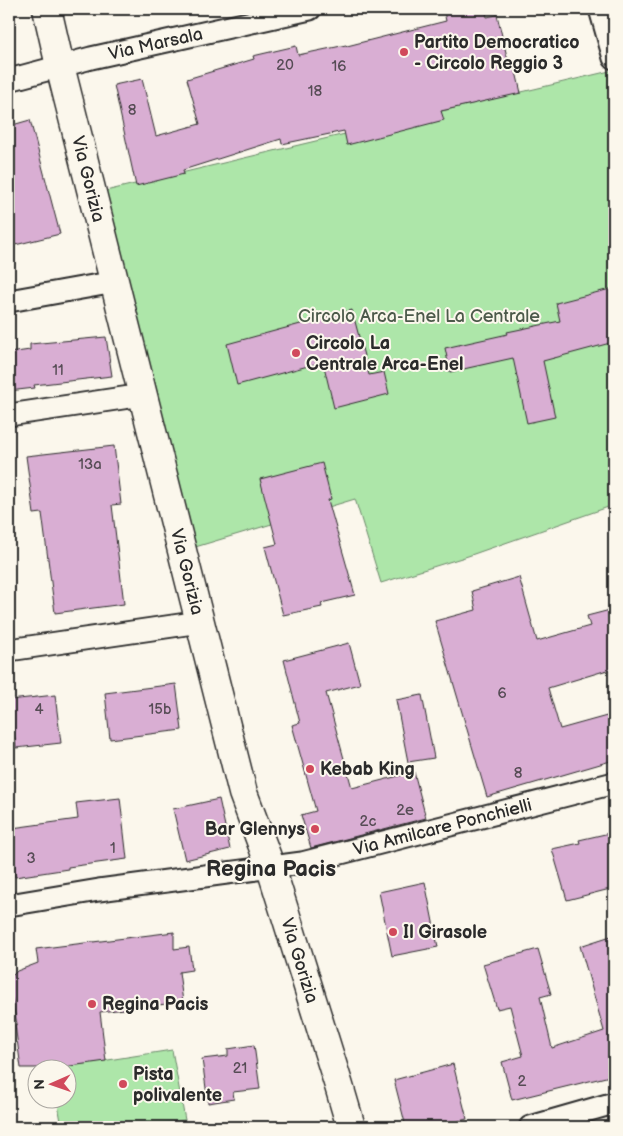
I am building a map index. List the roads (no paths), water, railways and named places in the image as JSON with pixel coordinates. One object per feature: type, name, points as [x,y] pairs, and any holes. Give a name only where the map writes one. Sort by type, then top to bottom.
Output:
[{"type":"main road","name":"Via Gorizia","points":[[47,9],[243,793],[271,868],[350,1127]]},
{"type":"street","name":"Via Marsala","points":[[9,80],[60,66],[310,9]]},
{"type":"street","points":[[600,9],[614,58]]},
{"type":"street","points":[[9,301],[115,282]]},
{"type":"street","points":[[9,414],[143,395]]},
{"type":"street","points":[[9,650],[200,622]]},
{"type":"street","name":"Via Amilcare Ponchielli","points":[[9,906],[99,890],[302,863],[614,783]]},
{"type":"street","points":[[530,1127],[614,1103]]},
{"type":"place","name":"Partito Democratico - Circolo Reggio 3","points":[[404,52]]},
{"type":"place","name":"Circolo La Centrale Arca-Enel","points":[[296,353]]},
{"type":"place","name":"Kebab King","points":[[310,769]]},
{"type":"place","name":"Bar Glennys","points":[[315,829]]},
{"type":"place","name":"Il Girasole","points":[[393,932]]},
{"type":"place","name":"Regina Pacis","points":[[92,1004]]},
{"type":"place","name":"Pista polivalente","points":[[123,1084]]},
{"type":"district","name":"Regina Pacis","points":[[271,868]]},
{"type":"park label","name":"Circolo Arca-Enel La Centrale","points":[[419,316]]}]
